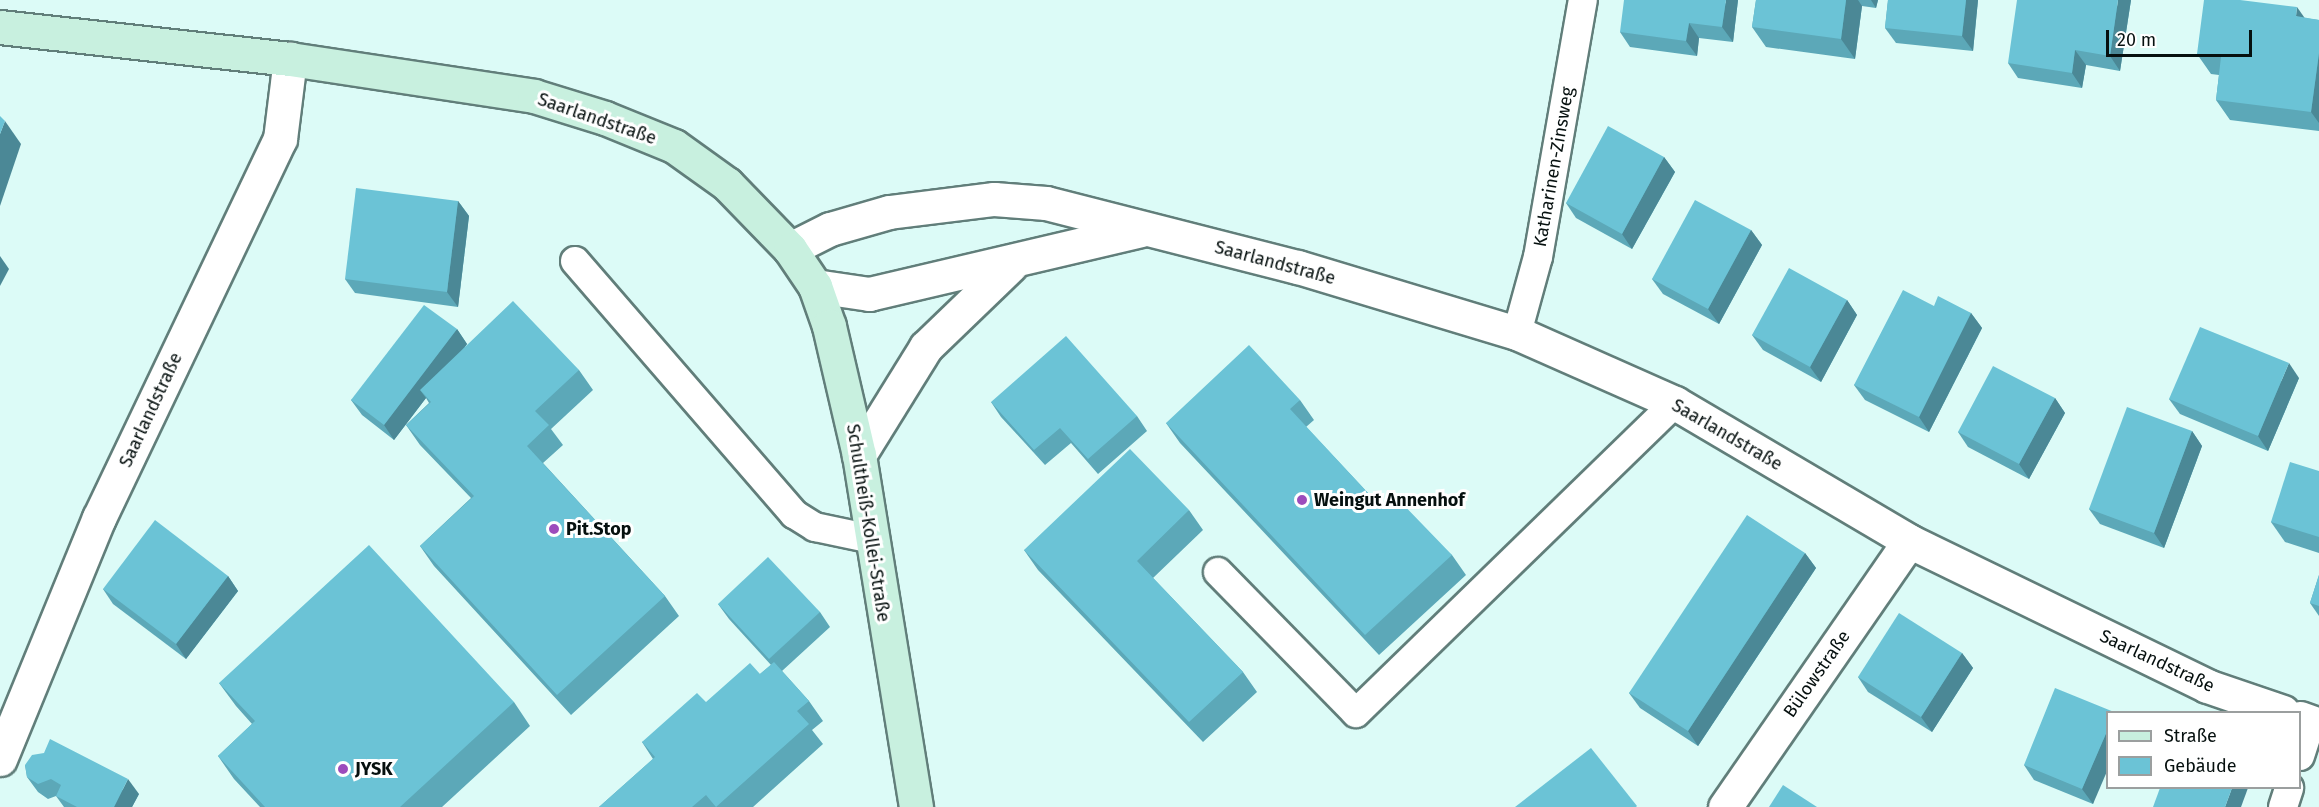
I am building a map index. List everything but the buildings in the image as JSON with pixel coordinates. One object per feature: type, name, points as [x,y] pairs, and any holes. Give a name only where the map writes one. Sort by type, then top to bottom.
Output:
[{"type":"main road","name":"Saarlandstraße","points":[[0,27],[290,59],[534,96],[605,118],[674,146],[709,171],[759,213],[790,249]]},
{"type":"main road","name":"Schultheiß-Kollei-Straße","points":[[790,249],[815,286],[838,361],[859,455],[916,807]]},
{"type":"street","name":"Saarlandstraße","points":[[0,759],[99,518],[280,139],[290,59]]},
{"type":"street","name":"Saarlandstraße","points":[[790,249],[830,230],[889,212],[994,199],[1046,203],[1143,230],[1298,267],[1516,333],[1675,403],[1909,541],[2208,686],[2278,711]]},
{"type":"street","name":"Saarlandstraße","points":[[815,286],[869,294],[1143,230]]},
{"type":"street","name":"Saarlandstraße","points":[[859,455],[926,347],[998,274],[1017,261]]},
{"type":"street","name":"Bülowstraße","points":[[1725,807],[1909,541]]},
{"type":"lane","name":"Katharinen-Zinsweg","points":[[1516,333],[1538,257],[1583,0]]},
{"type":"lane","points":[[574,261],[794,514],[815,527],[872,539]]},
{"type":"lane","points":[[1218,572],[1356,713],[1675,403]]},
{"type":"lane","points":[[2301,744],[2303,720]]},
{"type":"lane","points":[[2283,807],[2289,789]]},
{"type":"place","name":"Weingut Annenhof","points":[[1302,500]]},
{"type":"place","name":"Pit.Stop","points":[[554,529]]},
{"type":"place","name":"JYSK","points":[[343,769]]}]
